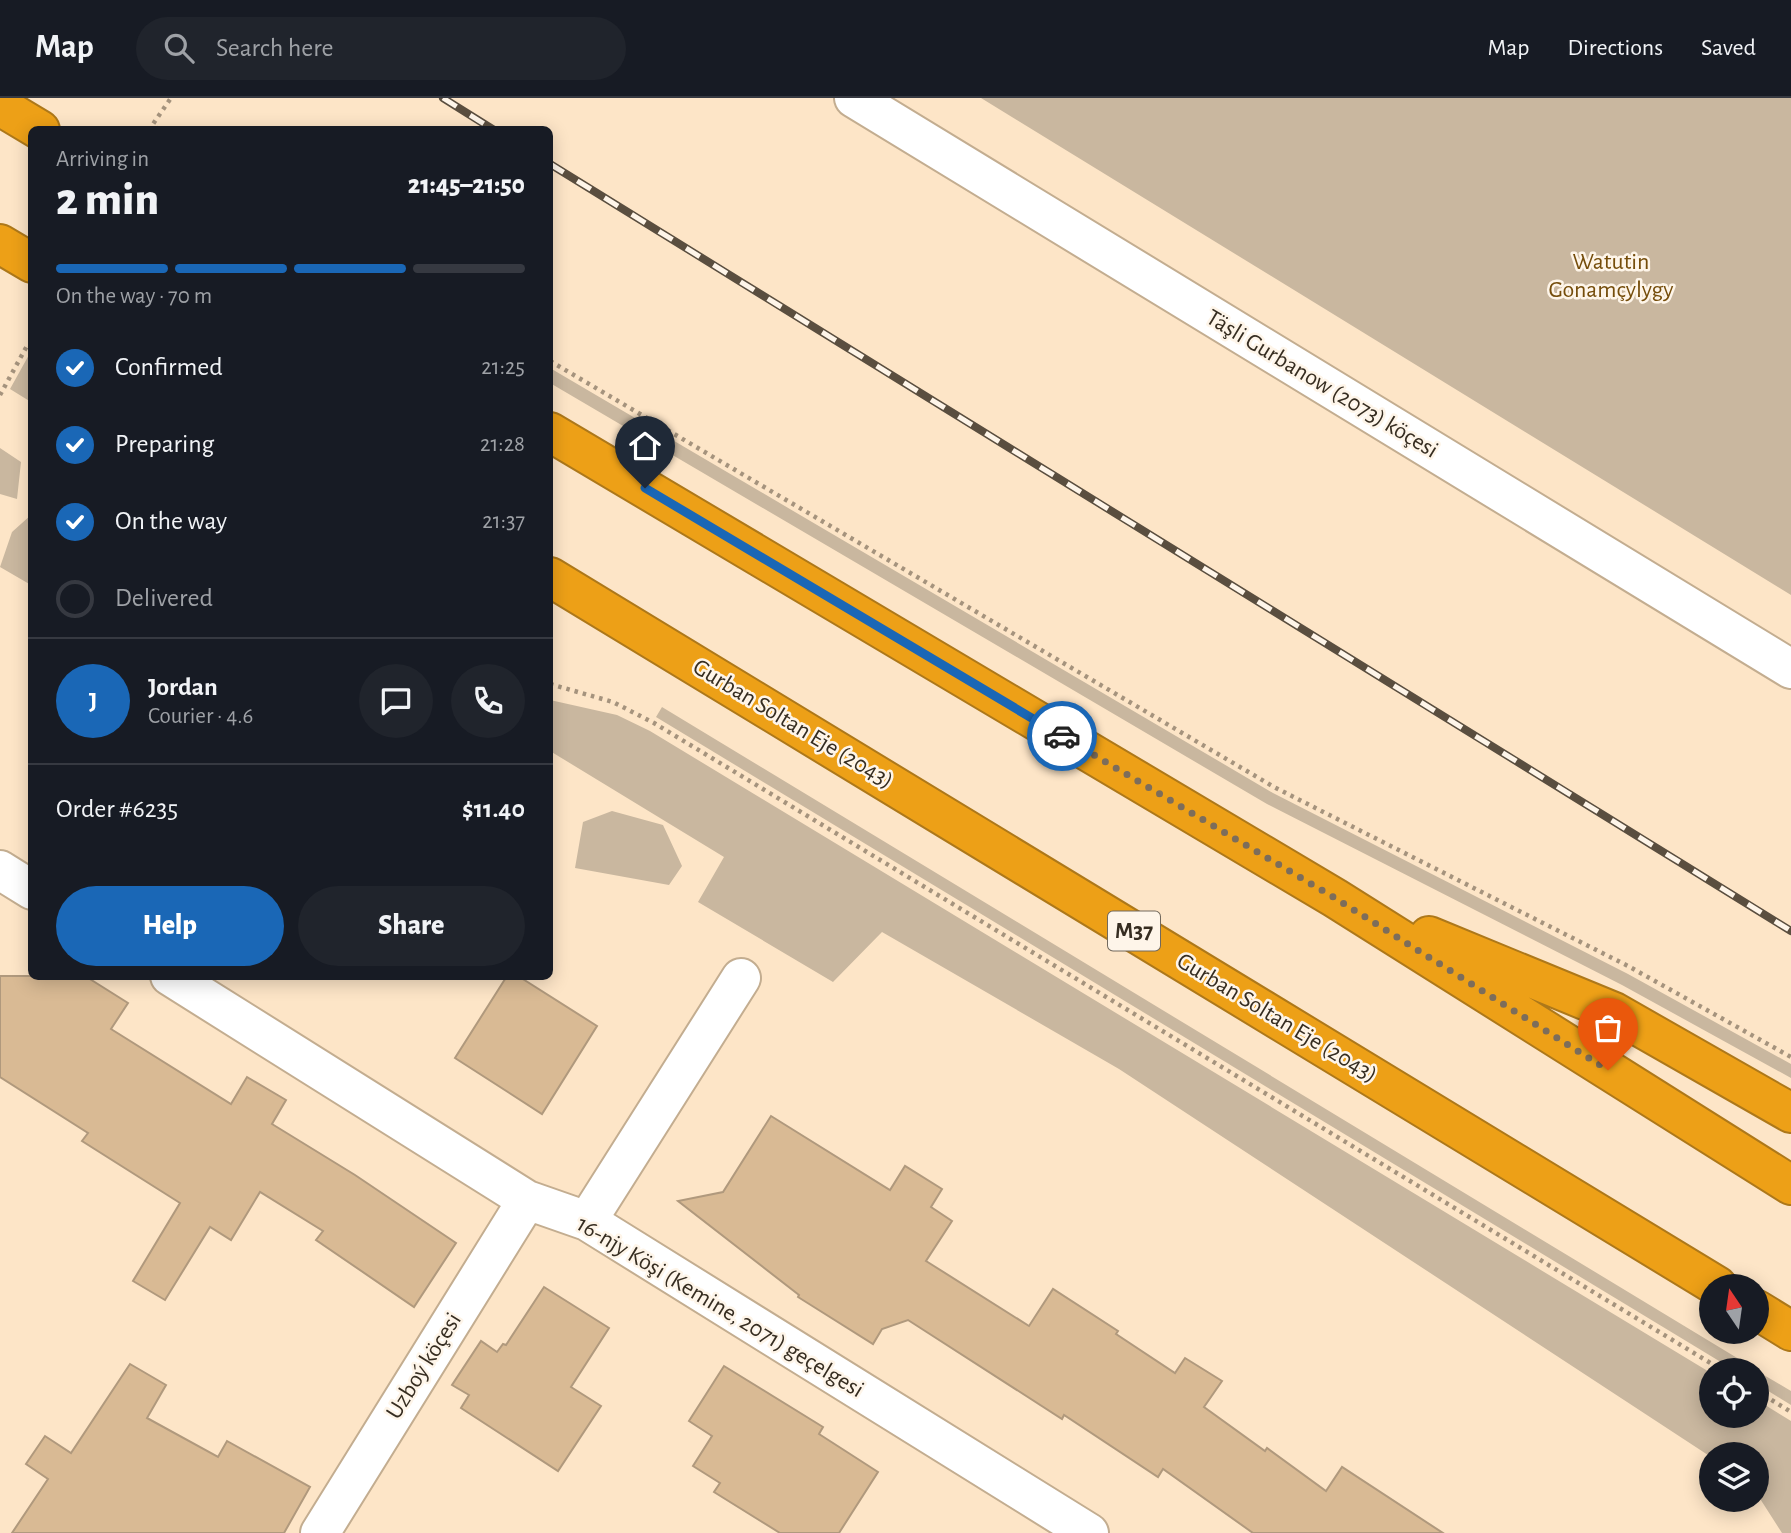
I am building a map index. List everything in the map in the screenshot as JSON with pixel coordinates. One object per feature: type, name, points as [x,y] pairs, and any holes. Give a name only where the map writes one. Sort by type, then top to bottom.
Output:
[{"type":"highway","points":[[0,106],[33,126]]},
{"type":"highway","points":[[0,244],[28,261]]},
{"type":"highway","points":[[553,434],[1335,898],[1791,1185]]},
{"type":"highway","name":"Gurban Soltan Eje (2043)","points":[[553,579],[1699,1275]]},
{"type":"highway","points":[[1335,898],[1614,1012],[1791,1113]]},
{"type":"highway","points":[[1769,1317],[1791,1331]]},
{"type":"street","name":"Täşli Gurbanow (2073) köçesi","points":[[854,98],[1791,669]]},
{"type":"street","points":[[0,870],[28,888]]},
{"type":"street","points":[[587,1222],[741,978]]},
{"type":"street","name":"16-njy Köşi (Kemine, 2071) geçelgesi","points":[[176,980],[527,1200],[587,1222],[1089,1533]]},
{"type":"street","name":"Uzboý köçesi","points":[[320,1533],[527,1200]]},
{"type":"path","points":[[155,126],[153,124],[171,98]]},
{"type":"path","points":[[0,395],[28,345]]},
{"type":"path","points":[[553,364],[1274,787],[1628,966],[1791,1057]]},
{"type":"path","points":[[553,685],[614,702],[654,723],[1703,1358]]},
{"type":"path","points":[[1769,1398],[1791,1412]]},
{"type":"green space","name":"Watutin Gonamçylygy","points":[[981,98],[1791,98],[1791,595]]},
{"type":"green space","points":[[28,357],[28,400],[10,389]]},
{"type":"green space","points":[[553,370],[1273,793],[1628,974],[1791,1064],[1791,1078],[1622,985],[1267,804],[553,385]]},
{"type":"green space","points":[[0,448],[21,462],[17,499],[0,494]]},
{"type":"green space","points":[[28,518],[28,583],[0,567],[12,532]]},
{"type":"green space","points":[[553,701],[617,715],[650,731],[1699,1366],[1699,1428],[1769,1428],[1769,1407],[1791,1421],[1791,1533],[1782,1533],[1769,1512],[1769,1442],[1699,1442],[1699,1449],[1119,1069],[882,932],[833,982],[698,902],[724,857],[553,753]]},
{"type":"green space","points":[[662,707],[1699,1335],[1699,1344],[1714,1344],[1737,1358],[1714,1358],[656,717]]},
{"type":"green space","points":[[612,811],[663,825],[682,866],[669,885],[575,868],[583,822]]},
{"type":"green space","points":[[1769,1378],[1791,1391],[1791,1405],[1769,1391]]},
{"type":"building","points":[[0,976],[28,976],[28,980],[91,980],[128,1003],[111,1029],[231,1104],[247,1077],[286,1100],[272,1124],[355,1175],[456,1243],[414,1307],[316,1240],[323,1231],[260,1192],[231,1240],[210,1227],[165,1300],[133,1281],[180,1203],[82,1141],[88,1133],[0,1077]]},
{"type":"building","points":[[504,980],[524,980],[597,1026],[542,1114],[455,1058]]},
{"type":"building","points":[[771,1116],[890,1190],[905,1166],[942,1189],[931,1207],[952,1221],[926,1261],[1029,1326],[1053,1289],[1118,1331],[1116,1334],[1175,1373],[1185,1358],[1222,1381],[1204,1407],[1326,1491],[1342,1467],[1443,1533],[1253,1533],[1163,1469],[1158,1477],[1064,1415],[1062,1419],[908,1320],[882,1329],[873,1344],[798,1297],[799,1295],[678,1201],[723,1192]]},
{"type":"building","points":[[544,1287],[609,1328],[571,1387],[601,1406],[558,1471],[461,1408],[469,1395],[452,1385],[481,1341],[497,1352],[503,1344],[506,1345]]},
{"type":"building","points":[[130,1364],[166,1385],[147,1418],[218,1457],[227,1441],[310,1487],[284,1533],[12,1533],[48,1479],[26,1464],[45,1436],[71,1453]]},
{"type":"building","points":[[724,1366],[823,1427],[819,1434],[878,1472],[839,1533],[780,1533],[714,1492],[720,1483],[693,1466],[712,1436],[689,1421]]},
{"type":"railway","points":[[443,98],[488,126]]},
{"type":"railway","points":[[553,166],[1791,931]]},
{"type":"way so far","points":[[1062,736],[1335,898],[1608,1070]]},
{"type":"route","points":[[645,488],[1062,736]]}]
